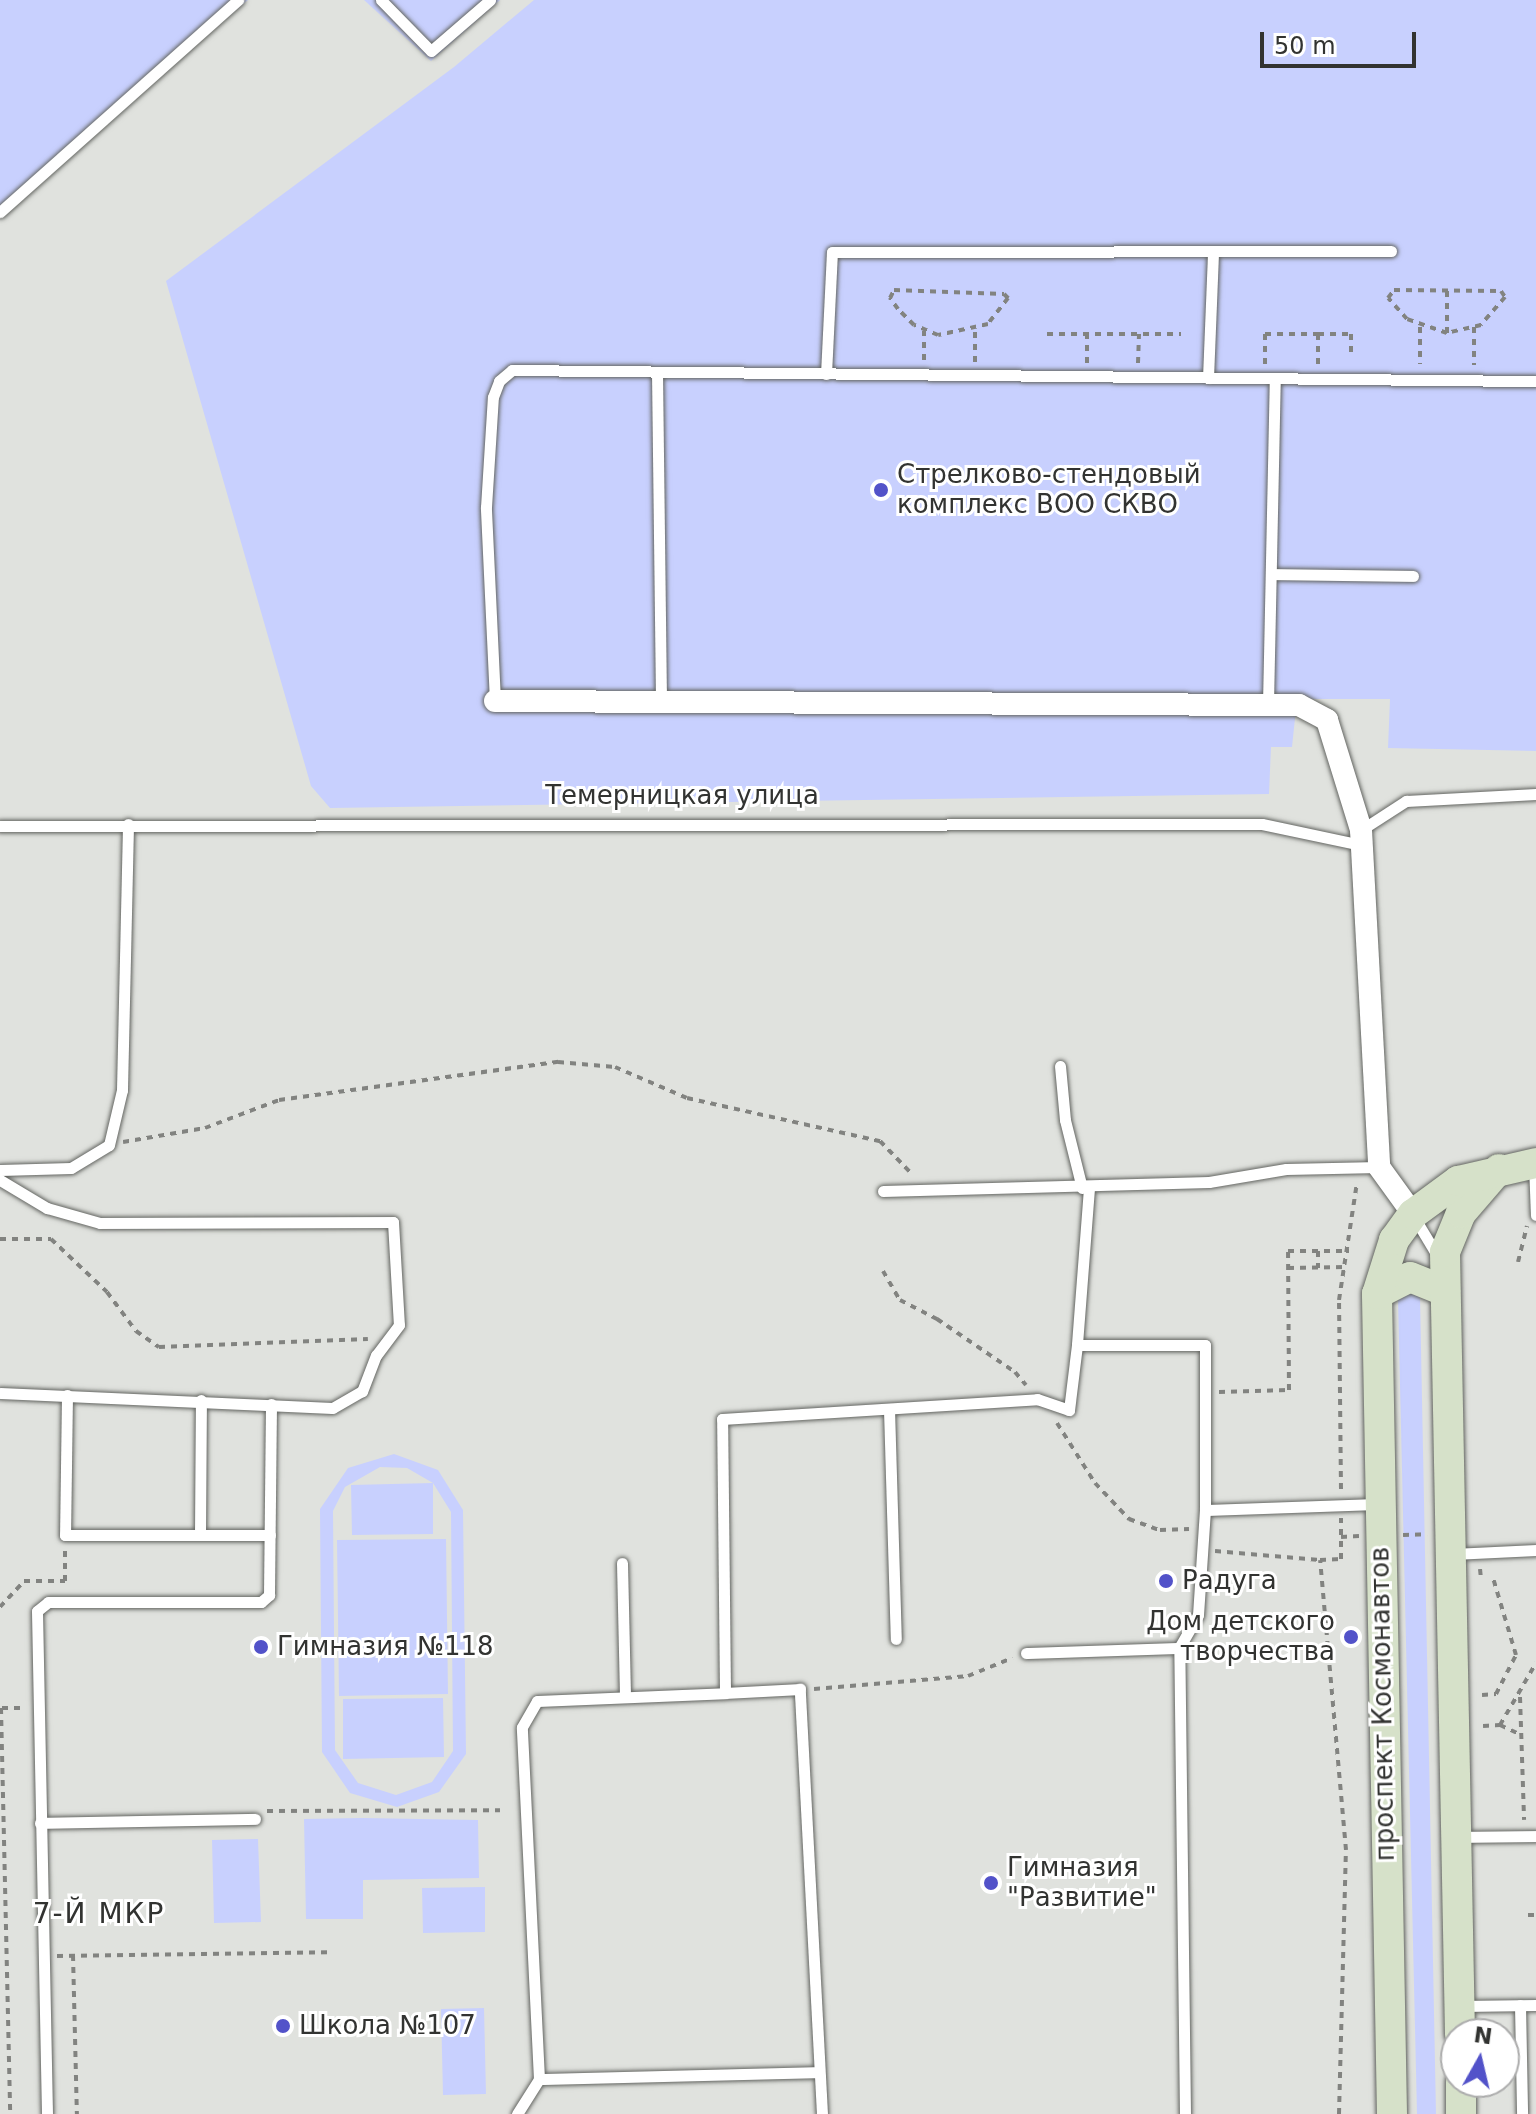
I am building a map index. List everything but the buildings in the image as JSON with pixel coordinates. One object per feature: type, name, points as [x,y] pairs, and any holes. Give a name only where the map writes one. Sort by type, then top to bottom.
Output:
[{"type":"main road","name":"проспект Космонавтов","points":[[1392,2114],[1377,1294],[1394,1240],[1413,1214],[1458,1181],[1535,1163]]},
{"type":"main road","points":[[1460,2018],[1445,1252],[1461,1213],[1499,1169]]},
{"type":"main road","points":[[1377,1294],[1410,1277],[1445,1280]]},
{"type":"street","points":[[495,701],[1268,704],[1299,705],[1327,720],[1361,837],[1368,1167],[1413,1214]]},
{"type":"lane","points":[[0,212],[238,0]]},
{"type":"lane","points":[[381,0],[431,51],[490,0]]},
{"type":"lane","points":[[826,374],[832,252],[1391,251]]},
{"type":"lane","points":[[1208,378],[1213,253]]},
{"type":"lane","points":[[495,701],[486,507],[493,397],[499,381],[512,370],[1536,381]]},
{"type":"lane","points":[[657,372],[661,702]]},
{"type":"lane","points":[[1268,704],[1270,378]]},
{"type":"lane","points":[[1271,574],[1413,576]]},
{"type":"lane","points":[[1361,837],[1406,801],[1536,794]]},
{"type":"lane","points":[[0,1170],[71,1168],[109,1145],[122,1090],[128,824]]},
{"type":"lane","name":"Темерницкая улица","points":[[0,826],[1262,824],[1361,837]]},
{"type":"lane","points":[[725,1693],[722,1419],[1037,1399],[1069,1410],[1077,1345],[1086,1188],[1065,1120],[1060,1066]]},
{"type":"lane","points":[[1535,1163],[1536,1215]]},
{"type":"lane","points":[[883,1191],[1086,1188],[1209,1182],[1286,1169],[1368,1167]]},
{"type":"lane","points":[[0,1180],[47,1208],[100,1223],[393,1222],[399,1325],[376,1355],[362,1391],[332,1408],[0,1393]]},
{"type":"lane","points":[[1413,1214],[1445,1280]]},
{"type":"lane","points":[[1077,1345],[1205,1345],[1205,1510],[1198,1615],[1179,1648],[1185,2114]]},
{"type":"lane","points":[[67,1395],[65,1535],[270,1535]]},
{"type":"lane","points":[[200,1535],[201,1400]]},
{"type":"lane","points":[[47,2114],[37,1611],[48,1602],[261,1602],[269,1595],[271,1404]]},
{"type":"lane","points":[[889,1409],[896,1639]]},
{"type":"lane","points":[[1205,1510],[1379,1504]]},
{"type":"lane","points":[[1452,1554],[1536,1550]]},
{"type":"lane","points":[[622,1563],[625,1695]]},
{"type":"lane","points":[[1026,1653],[1179,1648]]},
{"type":"lane","points":[[517,2114],[539,2079],[522,1727],[537,1701],[800,1689],[822,2114]]},
{"type":"lane","points":[[40,1823],[255,1819]]},
{"type":"lane","points":[[1457,1837],[1536,1836]]},
{"type":"lane","points":[[1468,2018],[1520,2005],[1536,2005]]},
{"type":"lane","points":[[1520,2005],[1522,2114]]},
{"type":"lane","points":[[539,2079],[818,2072]]},
{"type":"path","points":[[894,290],[1004,294],[1003,309],[975,328],[954,334],[924,331],[898,309],[890,298],[894,290]]},
{"type":"path","points":[[1394,290],[1447,290],[1501,291],[1504,303],[1474,327],[1447,333],[1420,327],[1388,298],[1394,290]]},
{"type":"path","points":[[1447,290],[1447,333]]},
{"type":"path","points":[[1420,327],[1421,380]]},
{"type":"path","points":[[1474,327],[1474,381]]},
{"type":"path","points":[[975,328],[975,376]]},
{"type":"path","points":[[923,375],[924,331]]},
{"type":"path","points":[[1047,334],[1181,334]]},
{"type":"path","points":[[1086,377],[1087,334]]},
{"type":"path","points":[[1138,377],[1139,334]]},
{"type":"path","points":[[1270,378],[1265,334],[1351,334],[1351,352]]},
{"type":"path","points":[[1318,334],[1318,379]]},
{"type":"path","points":[[109,1145],[205,1128],[279,1100],[558,1062],[615,1067],[687,1098],[880,1141],[928,1190]]},
{"type":"path","points":[[1202,1550],[1341,1559],[1339,1300],[1368,1167]]},
{"type":"path","points":[[1518,1262],[1524,1230],[1536,1215]]},
{"type":"path","points":[[0,1239],[51,1239],[107,1292],[136,1331],[159,1347],[360,1343],[399,1325]]},
{"type":"path","points":[[1206,1393],[1289,1390],[1288,1251],[1349,1251]]},
{"type":"path","points":[[1318,1251],[1318,1268]]},
{"type":"path","points":[[1288,1268],[1346,1267]]},
{"type":"path","points":[[0,1607],[24,1581],[65,1581],[65,1535]]},
{"type":"path","points":[[1320,1560],[1346,1850],[1339,2114]]},
{"type":"path","points":[[1482,1695],[1496,1694],[1516,1655],[1493,1578]]},
{"type":"path","points":[[800,1689],[863,1689],[968,1676],[1026,1653]]},
{"type":"path","points":[[1500,1725],[1520,1697],[1536,1663]]},
{"type":"path","points":[[1520,1697],[1525,1826]]},
{"type":"path","points":[[10,2114],[1,1708],[38,1709]]},
{"type":"path","points":[[1483,1726],[1500,1725],[1521,1735]]},
{"type":"path","points":[[255,1819],[260,1811],[500,1810]]},
{"type":"path","points":[[1528,1915],[1536,1915]]},
{"type":"path","points":[[43,1956],[329,1952]]},
{"type":"path","points":[[73,1955],[77,2114]]},
{"type":"path","points":[[0,1978],[7,1978]]},
{"type":"shaded area","points":[[0,0],[248,0],[0,211]]},
{"type":"shaded area","points":[[364,0],[500,0],[431,61]]},
{"type":"shaded area","name":"Стрелково-стендовый комплекс ВОО СКВО","points":[[534,0],[1536,0],[1536,751],[1388,748],[1390,699],[1297,699],[1292,747],[1271,747],[1269,794],[330,808],[311,786],[166,281],[454,67]]},
{"type":"shaded area","points":[[1411,1292],[1420,1297],[1436,2114],[1417,2114],[1398,1298]]},
{"type":"shaded area","points":[[394,1454],[438,1470],[463,1510],[466,1754],[439,1792],[397,1807],[350,1793],[322,1752],[320,1509],[348,1468]],"holes":[[[380,1467],[407,1468],[433,1483],[451,1512],[453,1751],[432,1782],[396,1795],[358,1783],[335,1750],[333,1511],[345,1487]]]},
{"type":"shaded area","points":[[433,1483],[433,1534],[352,1535],[351,1485]]},
{"type":"shaded area","points":[[446,1539],[448,1694],[339,1696],[337,1540]]},
{"type":"shaded area","points":[[443,1698],[444,1757],[343,1759],[343,1699]]},
{"type":"shaded area","points":[[304,1819],[478,1820],[479,1878],[363,1880],[363,1919],[306,1919]]},
{"type":"shaded area","points":[[258,1839],[261,1922],[214,1923],[212,1840]]},
{"type":"shaded area","points":[[485,1887],[485,1932],[423,1933],[422,1888]]},
{"type":"shaded area","points":[[484,2008],[486,2094],[443,2095],[441,2009]]},
{"type":"place","name":"Стрелково-стендовый комплекс ВОО СКВО","points":[[881,490]]},
{"type":"place","name":"Радуга","points":[[1166,1581]]},
{"type":"place","name":"Дом детского творчества","points":[[1351,1637]]},
{"type":"place","name":"Гимназия №118","points":[[261,1647]]},
{"type":"place","name":"Гимназия \"Развитие\"","points":[[991,1883]]},
{"type":"place","name":"Школа №107","points":[[283,2026]]},
{"type":"district","name":"7-Й МКР","points":[[99,1914]]}]
